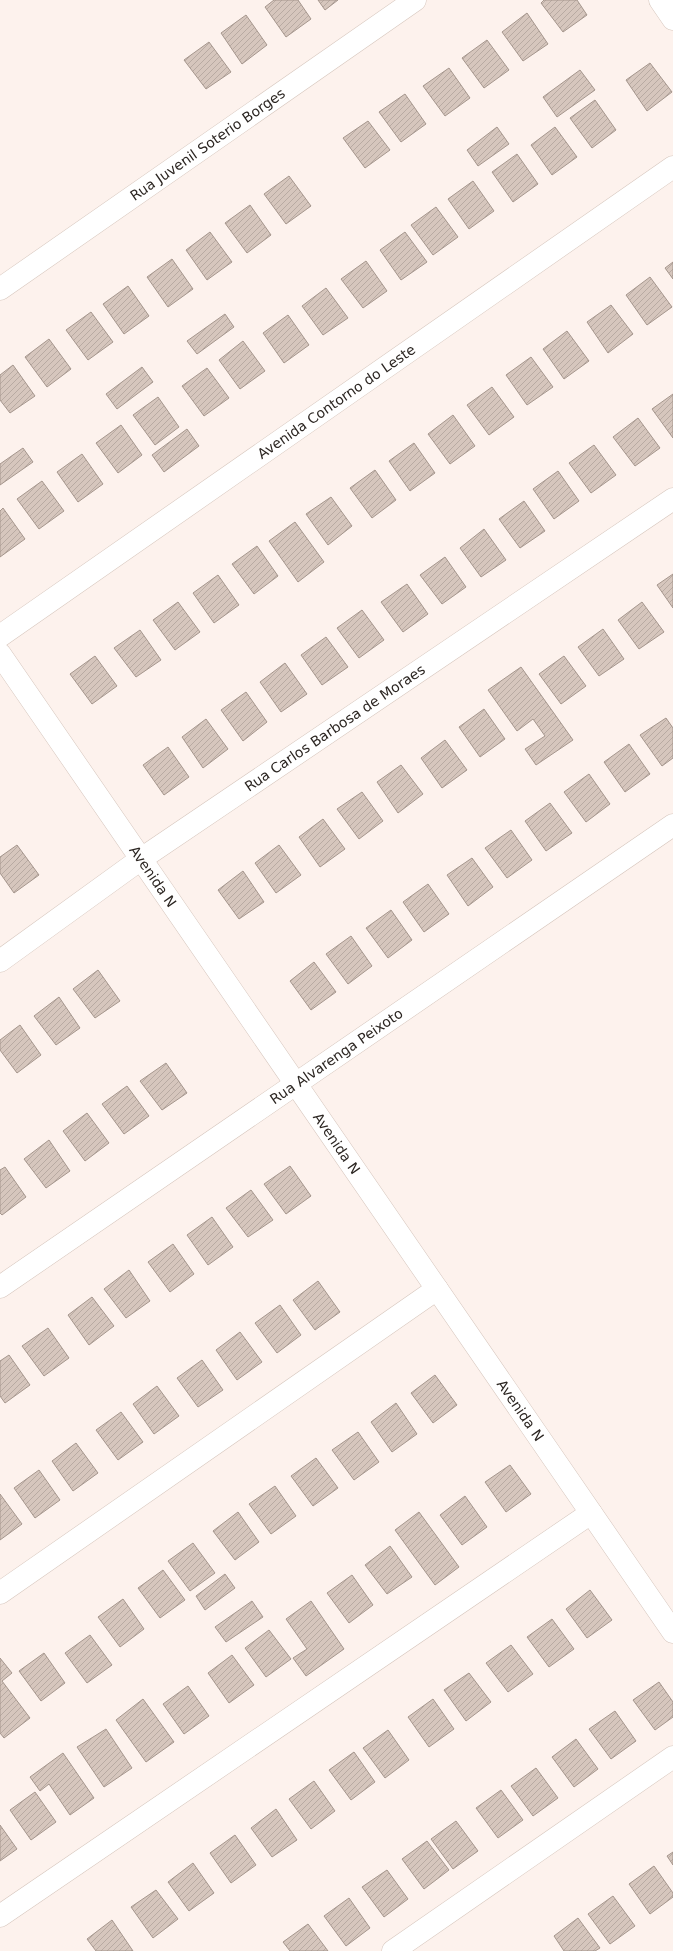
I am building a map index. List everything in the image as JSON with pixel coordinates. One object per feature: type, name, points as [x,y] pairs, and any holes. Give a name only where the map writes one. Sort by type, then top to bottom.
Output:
[{"type":"street","name":"Rua Juvenil Soterio Borges","points":[[0,288],[415,0]]},
{"type":"street","points":[[660,0],[673,19]]},
{"type":"street","name":"Avenida Contorno do Leste","points":[[0,636],[673,167]]},
{"type":"street","name":"Rua Carlos Barbosa de Moraes","points":[[0,961],[141,859],[673,500]]},
{"type":"street","name":"Avenida N","points":[[0,654],[673,1632]]},
{"type":"street","name":"Rua Alvarenga Peixoto","points":[[0,1287],[673,825]]},
{"type":"street","points":[[0,1593],[437,1289]]},
{"type":"street","points":[[0,1916],[591,1513]]},
{"type":"street","points":[[393,1951],[673,1757]]},
{"type":"building","points":[[274,0],[298,0],[311,19],[286,37],[265,7]]},
{"type":"building","points":[[318,0],[338,0],[325,10]]},
{"type":"building","points":[[544,0],[577,0],[587,15],[563,32],[541,3]]},
{"type":"building","points":[[527,13],[548,44],[523,61],[502,32]]},
{"type":"building","points":[[246,15],[267,45],[242,64],[221,33]]},
{"type":"building","points":[[487,40],[509,70],[484,88],[462,58]]},
{"type":"building","points":[[209,42],[231,72],[206,89],[184,60]]},
{"type":"building","points":[[650,63],[672,92],[647,111],[626,80]]},
{"type":"building","points":[[449,68],[470,98],[445,116],[423,86]]},
{"type":"building","points":[[580,70],[595,90],[557,117],[543,97]]},
{"type":"building","points":[[405,94],[426,124],[401,142],[379,112]]},
{"type":"building","points":[[595,100],[616,130],[592,148],[570,118]]},
{"type":"building","points":[[368,121],[390,150],[365,168],[343,138]]},
{"type":"building","points":[[497,127],[509,144],[478,166],[467,150]]},
{"type":"building","points":[[555,127],[577,157],[552,175],[531,145]]},
{"type":"building","points":[[517,154],[538,184],[513,202],[492,172]]},
{"type":"building","points":[[289,176],[311,206],[286,224],[264,194]]},
{"type":"building","points":[[473,181],[494,211],[469,229],[448,199]]},
{"type":"building","points":[[250,205],[271,235],[247,253],[225,223]]},
{"type":"building","points":[[436,207],[458,237],[433,255],[411,225]]},
{"type":"building","points":[[210,232],[232,262],[207,280],[186,250]]},
{"type":"building","points":[[405,232],[427,262],[401,280],[380,250]]},
{"type":"building","points":[[172,259],[193,289],[168,307],[147,277]]},
{"type":"building","points":[[366,261],[387,291],[363,308],[341,279]]},
{"type":"building","points":[[673,262],[673,279],[665,268]]},
{"type":"building","points":[[650,277],[672,307],[647,325],[626,295]]},
{"type":"building","points":[[128,286],[149,316],[124,334],[103,304]]},
{"type":"building","points":[[326,288],[348,318],[323,335],[302,306]]},
{"type":"building","points":[[611,305],[633,334],[608,353],[587,322]]},
{"type":"building","points":[[91,312],[113,342],[88,360],[66,330]]},
{"type":"building","points":[[225,314],[234,327],[197,354],[187,341]]},
{"type":"building","points":[[288,315],[309,345],[284,363],[263,333]]},
{"type":"building","points":[[567,331],[589,361],[564,379],[543,349]]},
{"type":"building","points":[[49,339],[71,369],[47,387],[25,357]]},
{"type":"building","points":[[243,341],[265,371],[240,389],[219,360]]},
{"type":"building","points":[[531,357],[553,387],[527,405],[506,375]]},
{"type":"building","points":[[13,365],[35,396],[10,413],[0,400],[0,375]]},
{"type":"building","points":[[142,367],[153,382],[117,409],[106,394]]},
{"type":"building","points":[[207,368],[229,398],[204,416],[182,386]]},
{"type":"building","points":[[492,387],[514,417],[489,435],[467,405]]},
{"type":"building","points":[[673,394],[673,438],[652,409]]},
{"type":"building","points":[[158,397],[179,427],[155,445],[133,415]]},
{"type":"building","points":[[453,415],[475,446],[450,464],[428,434]]},
{"type":"building","points":[[638,418],[660,448],[635,466],[613,437]]},
{"type":"building","points":[[121,425],[142,455],[118,473],[96,443]]},
{"type":"building","points":[[187,429],[199,446],[164,472],[152,455]]},
{"type":"building","points":[[414,443],[435,473],[410,491],[389,461]]},
{"type":"building","points":[[594,445],[616,475],[591,493],[569,463]]},
{"type":"building","points":[[23,448],[33,462],[0,485],[0,464]]},
{"type":"building","points":[[82,454],[103,484],[78,502],[57,472]]},
{"type":"building","points":[[375,470],[396,500],[372,518],[350,488]]},
{"type":"building","points":[[558,471],[579,501],[554,519],[533,489]]},
{"type":"building","points":[[42,481],[64,511],[39,529],[17,499]]},
{"type":"building","points":[[331,497],[352,526],[328,545],[306,514]]},
{"type":"building","points":[[524,501],[545,531],[520,548],[499,519]]},
{"type":"building","points":[[3,508],[25,539],[0,557],[0,511]]},
{"type":"building","points":[[295,522],[324,562],[298,582],[269,541]]},
{"type":"building","points":[[484,529],[506,560],[481,577],[460,548]]},
{"type":"building","points":[[257,546],[278,576],[254,594],[232,564]]},
{"type":"building","points":[[445,557],[466,587],[442,604],[420,575]]},
{"type":"building","points":[[673,574],[673,608],[657,585]]},
{"type":"building","points":[[218,575],[239,605],[214,623],[193,593]]},
{"type":"building","points":[[407,584],[428,614],[403,632],[381,602]]},
{"type":"building","points":[[178,602],[200,632],[175,650],[153,620]]},
{"type":"building","points":[[642,602],[664,632],[639,649],[618,620]]},
{"type":"building","points":[[362,610],[384,640],[359,658],[337,628]]},
{"type":"building","points":[[603,629],[624,659],[599,676],[578,647]]},
{"type":"building","points":[[140,630],[161,660],[136,677],[114,648]]},
{"type":"building","points":[[326,637],[348,667],[322,685],[301,655]]},
{"type":"building","points":[[95,656],[117,686],[92,704],[70,674]]},
{"type":"building","points":[[564,656],[586,686],[561,704],[539,674]]},
{"type":"building","points":[[285,663],[307,694],[281,712],[260,682]]},
{"type":"building","points":[[521,667],[573,740],[536,765],[525,749],[545,736],[533,719],[517,731],[488,690]]},
{"type":"building","points":[[246,692],[267,722],[243,741],[221,710]]},
{"type":"building","points":[[484,709],[505,739],[480,757],[459,727]]},
{"type":"building","points":[[666,718],[673,728],[673,758],[662,766],[640,735]]},
{"type":"building","points":[[206,719],[228,749],[203,768],[182,737]]},
{"type":"building","points":[[445,740],[467,770],[442,788],[421,758]]},
{"type":"building","points":[[629,744],[650,774],[625,792],[604,762]]},
{"type":"building","points":[[168,747],[189,777],[164,795],[143,765]]},
{"type":"building","points":[[401,765],[423,794],[398,813],[377,782]]},
{"type":"building","points":[[589,774],[610,804],[586,822],[564,792]]},
{"type":"building","points":[[362,792],[383,821],[359,839],[337,809]]},
{"type":"building","points":[[550,803],[572,833],[546,851],[525,821]]},
{"type":"building","points":[[323,819],[345,849],[320,867],[299,837]]},
{"type":"building","points":[[511,830],[532,860],[507,878],[485,848]]},
{"type":"building","points":[[17,845],[39,875],[14,893],[0,873],[0,857]]},
{"type":"building","points":[[279,845],[301,875],[276,893],[255,863]]},
{"type":"building","points":[[472,858],[493,887],[468,906],[447,875]]},
{"type":"building","points":[[243,871],[264,902],[239,919],[218,890]]},
{"type":"building","points":[[428,884],[449,914],[424,932],[403,902]]},
{"type":"building","points":[[391,910],[412,940],[388,958],[366,928]]},
{"type":"building","points":[[351,936],[372,966],[348,984],[326,954]]},
{"type":"building","points":[[314,962],[336,992],[311,1010],[290,981]]},
{"type":"building","points":[[98,970],[120,1001],[95,1018],[73,989]]},
{"type":"building","points":[[59,997],[80,1028],[56,1045],[34,1016]]},
{"type":"building","points":[[20,1025],[41,1055],[17,1073],[0,1050],[0,1040]]},
{"type":"building","points":[[166,1063],[187,1093],[162,1110],[140,1081]]},
{"type":"building","points":[[127,1086],[149,1116],[124,1134],[102,1104]]},
{"type":"building","points":[[87,1113],[109,1143],[85,1161],[63,1131]]},
{"type":"building","points":[[49,1140],[70,1171],[46,1188],[24,1159]]},
{"type":"building","points":[[290,1166],[311,1196],[286,1214],[264,1184]]},
{"type":"building","points":[[5,1167],[26,1197],[2,1215],[0,1213],[0,1170]]},
{"type":"building","points":[[251,1190],[273,1220],[248,1237],[226,1208]]},
{"type":"building","points":[[212,1217],[233,1247],[208,1265],[187,1235]]},
{"type":"building","points":[[173,1244],[194,1274],[170,1292],[148,1262]]},
{"type":"building","points":[[129,1270],[150,1301],[126,1318],[104,1289]]},
{"type":"building","points":[[318,1281],[340,1312],[315,1330],[293,1300]]},
{"type":"building","points":[[92,1297],[114,1326],[89,1345],[68,1315]]},
{"type":"building","points":[[280,1305],[301,1335],[277,1353],[255,1323]]},
{"type":"building","points":[[48,1328],[69,1358],[44,1376],[22,1346]]},
{"type":"building","points":[[240,1332],[262,1362],[237,1380],[216,1350]]},
{"type":"building","points":[[9,1355],[30,1385],[5,1403],[0,1396],[0,1361]]},
{"type":"building","points":[[202,1360],[223,1390],[198,1407],[177,1378]]},
{"type":"building","points":[[435,1375],[457,1405],[433,1423],[411,1393]]},
{"type":"building","points":[[157,1386],[179,1416],[154,1434],[133,1404]]},
{"type":"building","points":[[396,1403],[417,1434],[392,1452],[371,1422]]},
{"type":"building","points":[[121,1412],[143,1442],[118,1460],[96,1430]]},
{"type":"building","points":[[358,1432],[379,1462],[354,1480],[332,1450]]},
{"type":"building","points":[[76,1443],[98,1473],[73,1491],[52,1461]]},
{"type":"building","points":[[316,1458],[338,1488],[313,1506],[291,1476]]},
{"type":"building","points":[[510,1465],[531,1494],[506,1512],[485,1482]]},
{"type":"building","points":[[39,1470],[60,1500],[35,1518],[14,1488]]},
{"type":"building","points":[[275,1486],[296,1516],[271,1534],[249,1504]]},
{"type":"building","points":[[0,1494],[22,1524],[0,1540]]},
{"type":"building","points":[[465,1496],[487,1527],[462,1545],[440,1515]]},
{"type":"building","points":[[238,1512],[259,1542],[235,1560],[213,1531]]},
{"type":"building","points":[[419,1512],[459,1567],[435,1585],[395,1530]]},
{"type":"building","points":[[193,1543],[215,1573],[190,1591],[168,1561]]},
{"type":"building","points":[[390,1546],[412,1577],[387,1594],[365,1565]]},
{"type":"building","points":[[163,1570],[185,1600],[160,1618],[138,1588]]},
{"type":"building","points":[[225,1574],[235,1588],[205,1610],[196,1596]]},
{"type":"building","points":[[352,1575],[373,1605],[349,1623],[327,1593]]},
{"type":"building","points":[[590,1590],[612,1620],[587,1638],[566,1609]]},
{"type":"building","points":[[123,1599],[144,1629],[120,1647],[98,1617]]},
{"type":"building","points":[[252,1601],[263,1617],[226,1642],[215,1627]]},
{"type":"building","points":[[311,1601],[344,1649],[306,1676],[293,1658],[307,1649],[286,1619]]},
{"type":"building","points":[[552,1619],[574,1649],[549,1667],[527,1637]]},
{"type":"building","points":[[269,1630],[291,1659],[266,1677],[245,1648]]},
{"type":"building","points":[[90,1635],[112,1665],[87,1683],[65,1653]]},
{"type":"building","points":[[511,1645],[533,1674],[508,1692],[486,1663]]},
{"type":"building","points":[[44,1653],[65,1683],[41,1701],[19,1671]]},
{"type":"building","points":[[232,1655],[254,1685],[229,1703],[208,1673]]},
{"type":"building","points":[[0,1658],[12,1673],[2,1681],[30,1718],[4,1738],[0,1733]]},
{"type":"building","points":[[469,1673],[491,1702],[466,1721],[444,1690]]},
{"type":"building","points":[[659,1682],[673,1702],[673,1717],[655,1730],[633,1700]]},
{"type":"building","points":[[188,1686],[209,1716],[184,1734],[163,1704]]},
{"type":"building","points":[[143,1699],[174,1742],[146,1762],[116,1720]]},
{"type":"building","points":[[433,1699],[454,1729],[429,1747],[408,1717]]},
{"type":"building","points":[[615,1711],[636,1741],[611,1759],[589,1729]]},
{"type":"building","points":[[106,1729],[132,1768],[104,1787],[77,1747]]},
{"type":"building","points":[[388,1730],[409,1760],[385,1778],[363,1748]]},
{"type":"building","points":[[576,1739],[598,1769],[574,1787],[552,1757]]},
{"type":"building","points":[[354,1752],[375,1782],[351,1800],[329,1770]]},
{"type":"building","points":[[63,1753],[94,1798],[70,1815],[49,1784],[40,1791],[30,1777]]},
{"type":"building","points":[[536,1768],[558,1798],[533,1816],[511,1786]]},
{"type":"building","points":[[314,1781],[335,1811],[311,1829],[289,1799]]},
{"type":"building","points":[[501,1790],[523,1820],[498,1838],[476,1808]]},
{"type":"building","points":[[35,1792],[56,1822],[31,1840],[10,1810]]},
{"type":"building","points":[[276,1809],[297,1840],[272,1857],[251,1828]]},
{"type":"building","points":[[456,1821],[478,1851],[453,1869],[431,1839]]},
{"type":"building","points":[[0,1825],[17,1849],[0,1861]]},
{"type":"building","points":[[235,1835],[256,1865],[231,1883],[210,1853]]},
{"type":"building","points":[[427,1841],[449,1870],[424,1889],[402,1859]]},
{"type":"building","points":[[673,1852],[673,1865],[667,1856]]},
{"type":"building","points":[[193,1863],[214,1893],[189,1911],[168,1882]]},
{"type":"building","points":[[654,1866],[673,1893],[673,1897],[650,1914],[629,1884]]},
{"type":"building","points":[[387,1870],[408,1899],[384,1917],[362,1887]]},
{"type":"building","points":[[156,1890],[178,1919],[153,1938],[131,1907]]},
{"type":"building","points":[[613,1896],[635,1926],[610,1944],[588,1914]]},
{"type":"building","points":[[349,1898],[370,1928],[346,1946],[324,1916]]},
{"type":"building","points":[[578,1918],[600,1948],[595,1951],[564,1951],[554,1936]]},
{"type":"building","points":[[112,1920],[133,1951],[96,1951],[87,1939]]},
{"type":"building","points":[[308,1924],[328,1951],[290,1951],[283,1942]]}]
